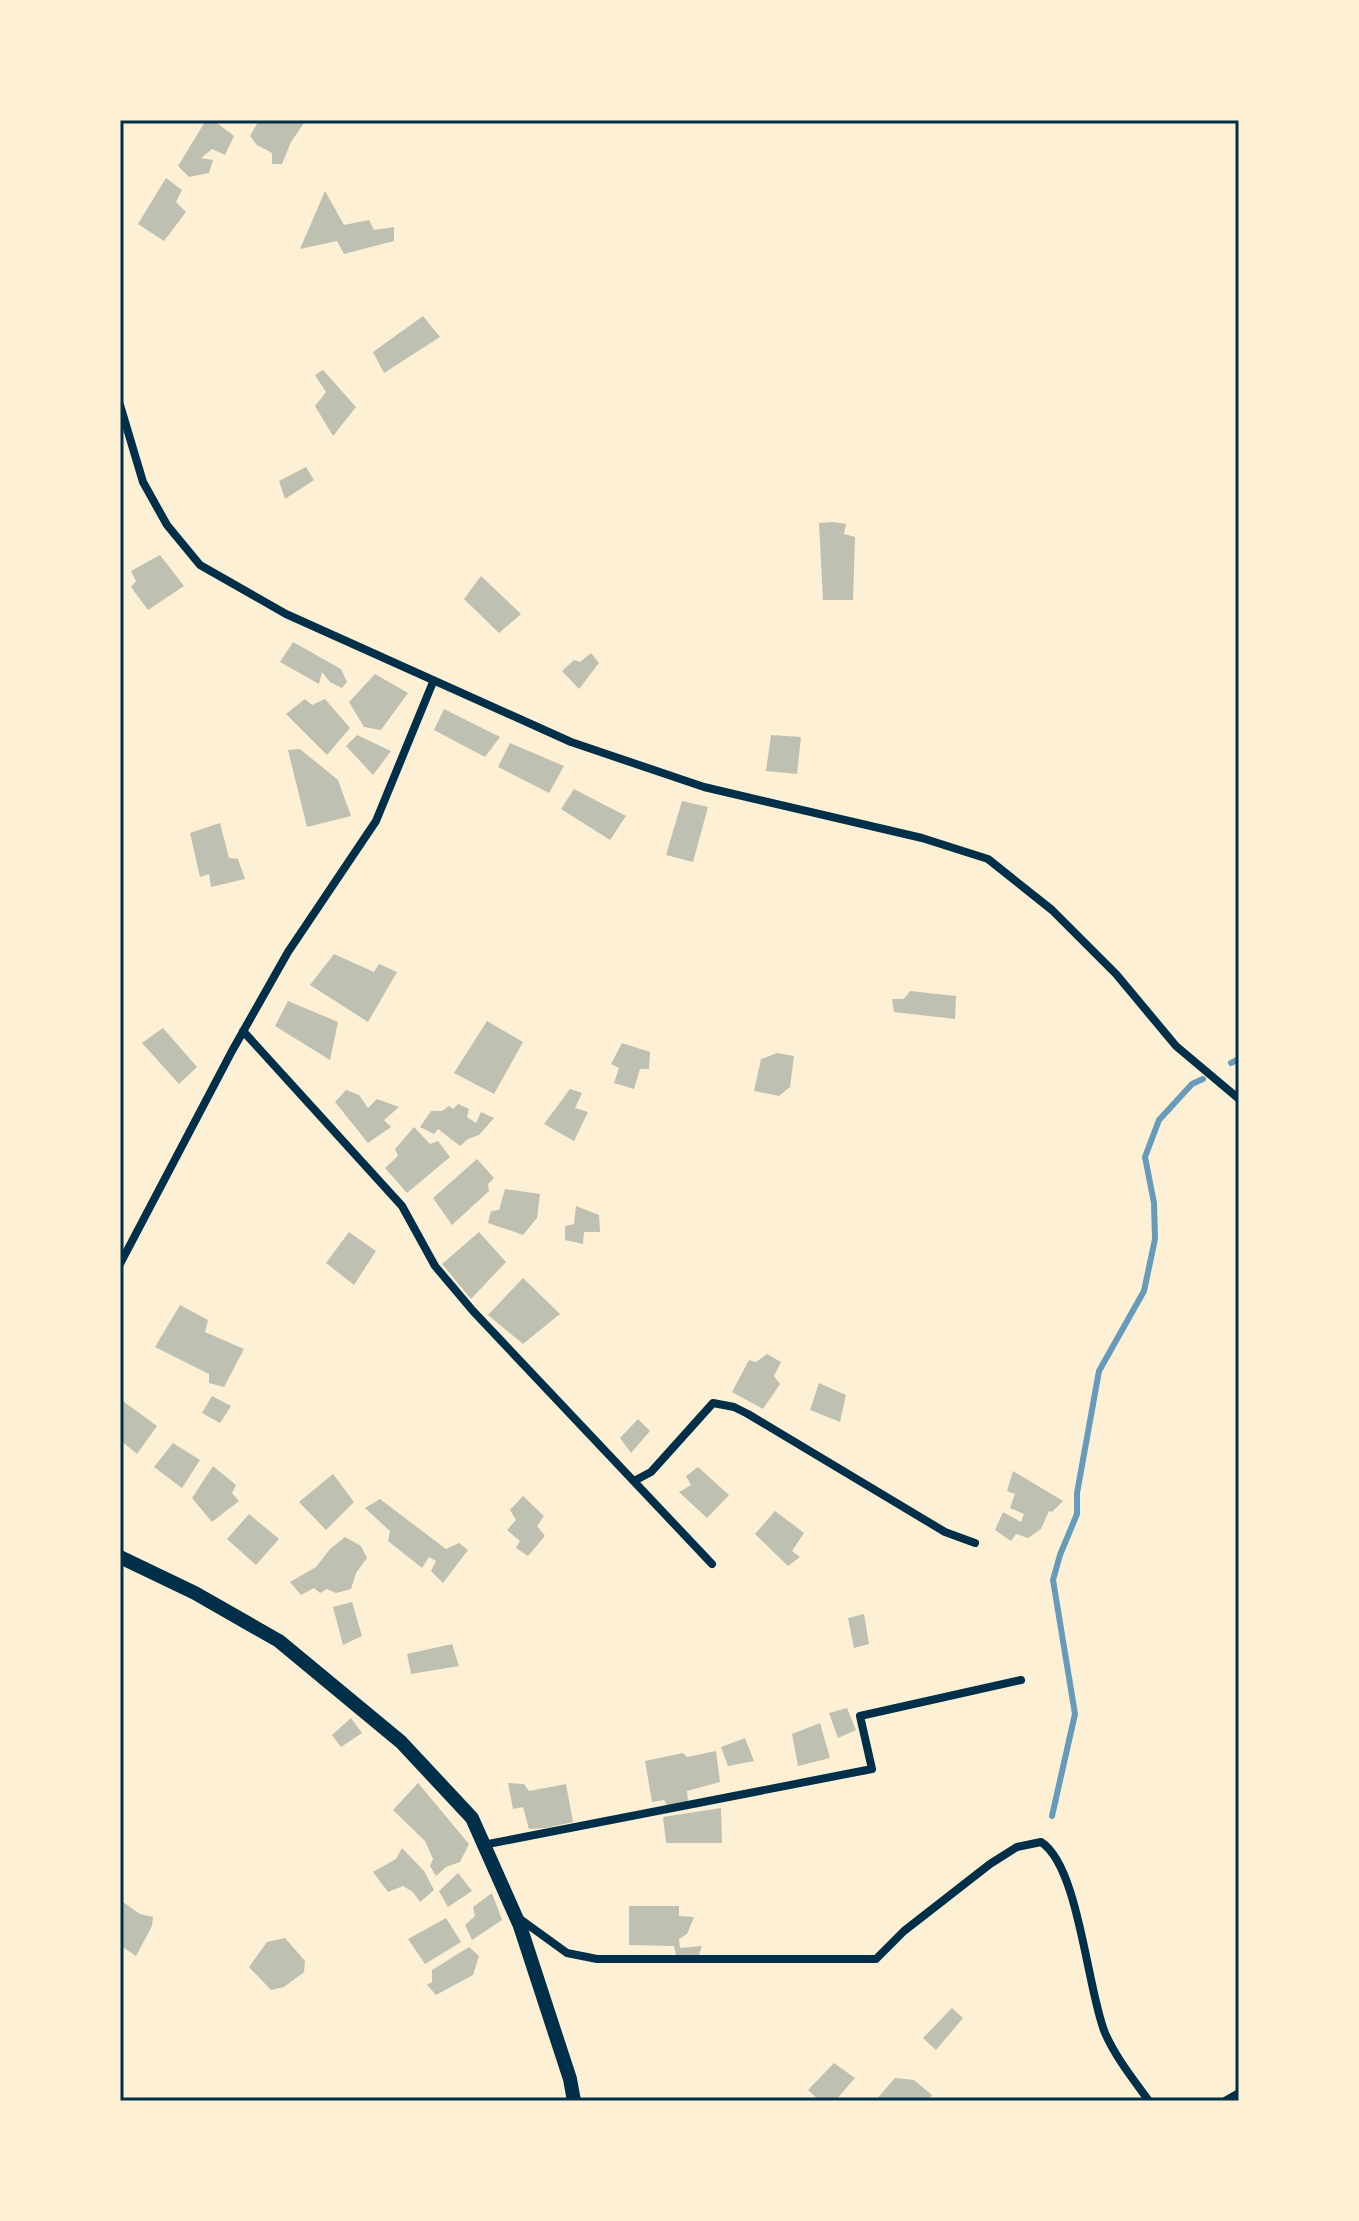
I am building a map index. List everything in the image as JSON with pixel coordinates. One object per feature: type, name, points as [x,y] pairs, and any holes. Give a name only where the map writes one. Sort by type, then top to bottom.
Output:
[{"type":"main road","points":[[120,1557],[195,1593],[279,1641],[401,1742],[472,1818],[516,1916],[574,2101]]},
{"type":"street","points":[[120,405],[143,482],[167,525],[200,565],[286,614],[571,742],[704,787],[922,838],[988,859],[1052,910],[1116,974],[1176,1046],[1239,1099]]},
{"type":"street","points":[[120,1264],[288,952],[376,821],[433,682]]},
{"type":"street","points":[[243,1031],[402,1206],[435,1266],[473,1311],[712,1564]]},
{"type":"street","points":[[634,1481],[651,1472],[713,1403],[748,1414],[937,1528],[975,1543]]},
{"type":"street","points":[[483,1845],[872,1769],[860,1716],[1021,1680]]},
{"type":"street","points":[[516,1916],[567,1953],[580,1957],[876,1959],[904,1931],[990,1864],[1017,1847],[1041,1842],[1057,1856],[1062,1870],[1105,2032],[1120,2062],[1149,2101]]},
{"type":"street","points":[[1225,2101],[1239,2093]]},
{"type":"building","points":[[206,120],[213,120],[234,136],[225,155],[212,149],[201,158],[213,160],[209,173],[189,177],[178,166]]},
{"type":"building","points":[[259,120],[306,120],[291,142],[282,164],[272,164],[272,153],[257,145],[250,136]]},
{"type":"building","points":[[166,178],[182,190],[176,202],[186,212],[164,241],[138,224]]},
{"type":"building","points":[[325,191],[344,225],[369,220],[374,230],[394,227],[394,241],[344,254],[337,241],[300,249]]},
{"type":"building","points":[[423,316],[440,337],[384,373],[373,352]]},
{"type":"building","points":[[323,370],[356,407],[333,436],[315,406],[326,392],[315,375]]},
{"type":"building","points":[[306,467],[314,480],[285,499],[279,481]]},
{"type":"building","points":[[819,523],[846,524],[844,534],[855,537],[853,600],[823,600]]},
{"type":"building","points":[[160,555],[184,586],[148,610],[131,587],[136,581],[131,571]]},
{"type":"building","points":[[481,576],[521,614],[499,633],[464,599]]},
{"type":"building","points":[[293,642],[341,669],[347,682],[342,688],[330,682],[322,672],[319,684],[280,662]]},
{"type":"building","points":[[591,653],[599,663],[579,689],[562,671],[574,660],[580,662]]},
{"type":"building","points":[[375,674],[408,693],[381,730],[364,727],[349,702]]},
{"type":"building","points":[[305,699],[312,705],[325,699],[350,728],[327,755],[286,714]]},
{"type":"building","points":[[444,709],[500,737],[485,757],[434,730]]},
{"type":"building","points":[[357,735],[391,751],[373,775],[346,746]]},
{"type":"building","points":[[771,735],[801,737],[797,774],[766,771]]},
{"type":"building","points":[[510,743],[564,766],[549,793],[498,767]]},
{"type":"building","points":[[300,749],[338,780],[351,816],[307,827],[288,750]]},
{"type":"building","points":[[574,789],[626,816],[610,840],[561,809]]},
{"type":"building","points":[[682,801],[708,807],[693,862],[666,855]]},
{"type":"building","points":[[220,823],[229,858],[238,859],[245,879],[211,887],[209,874],[200,877],[190,833]]},
{"type":"building","points":[[334,954],[374,972],[379,964],[397,972],[368,1022],[310,985]]},
{"type":"building","points":[[910,991],[956,996],[955,1019],[894,1012],[892,999],[904,999]]},
{"type":"building","points":[[288,1001],[338,1022],[330,1060],[275,1026]]},
{"type":"building","points":[[487,1021],[523,1042],[494,1094],[454,1073]]},
{"type":"building","points":[[163,1028],[197,1067],[179,1084],[142,1043]]},
{"type":"building","points":[[622,1043],[650,1052],[649,1069],[640,1069],[634,1089],[614,1083],[619,1068],[611,1064]]},
{"type":"building","points":[[777,1053],[794,1056],[790,1087],[779,1096],[754,1091],[761,1059]]},
{"type":"building","points":[[570,1089],[582,1093],[575,1108],[588,1112],[574,1141],[544,1124]]},
{"type":"building","points":[[346,1090],[359,1095],[368,1108],[377,1099],[399,1107],[384,1120],[391,1127],[368,1143],[335,1102]]},
{"type":"building","points":[[458,1104],[469,1109],[467,1117],[476,1123],[481,1112],[494,1118],[479,1135],[460,1146],[438,1129],[434,1134],[420,1127],[431,1111],[442,1111],[449,1106],[453,1109]]},
{"type":"building","points":[[414,1127],[430,1144],[438,1141],[450,1157],[407,1193],[385,1168],[398,1156],[395,1149]]},
{"type":"building","points":[[477,1159],[494,1178],[488,1184],[489,1191],[452,1225],[433,1198]]},
{"type":"building","points":[[505,1189],[540,1194],[537,1218],[523,1235],[488,1223],[491,1211],[499,1210]]},
{"type":"building","points":[[576,1206],[599,1215],[600,1232],[584,1232],[583,1244],[565,1240],[565,1226],[574,1224]]},
{"type":"building","points":[[349,1232],[376,1251],[354,1285],[326,1263]]},
{"type":"building","points":[[479,1232],[506,1262],[471,1299],[442,1264]]},
{"type":"building","points":[[523,1278],[560,1314],[523,1344],[488,1315]]},
{"type":"building","points":[[180,1305],[208,1320],[205,1332],[244,1349],[224,1387],[209,1383],[209,1374],[155,1347]]},
{"type":"building","points":[[767,1354],[781,1362],[774,1376],[780,1384],[763,1409],[732,1392],[749,1360],[756,1362]]},
{"type":"building","points":[[819,1383],[846,1395],[840,1422],[810,1410]]},
{"type":"building","points":[[212,1396],[231,1406],[220,1423],[202,1413]]},
{"type":"building","points":[[120,1399],[157,1426],[137,1454],[120,1440]]},
{"type":"building","points":[[638,1419],[650,1431],[631,1453],[620,1438]]},
{"type":"building","points":[[173,1443],[200,1460],[182,1488],[154,1467]]},
{"type":"building","points":[[213,1466],[236,1485],[232,1493],[239,1501],[212,1522],[192,1498]]},
{"type":"building","points":[[698,1467],[729,1495],[707,1518],[679,1492],[691,1485],[686,1476]]},
{"type":"building","points":[[1013,1471],[1063,1501],[1052,1512],[1049,1511],[1041,1529],[1028,1538],[1016,1534],[1011,1541],[995,1530],[1003,1512],[1021,1522],[1024,1514],[1010,1508],[1015,1494],[1007,1491]]},
{"type":"building","points":[[333,1474],[354,1502],[326,1530],[299,1502]]},
{"type":"building","points":[[523,1496],[544,1516],[537,1526],[545,1536],[528,1556],[516,1548],[520,1541],[507,1530],[516,1520],[510,1510]]},
{"type":"building","points":[[380,1499],[446,1549],[459,1543],[468,1550],[443,1583],[431,1571],[436,1561],[429,1557],[422,1568],[388,1541],[390,1531],[365,1508]]},
{"type":"building","points":[[775,1511],[804,1533],[792,1551],[800,1557],[788,1566],[755,1534]]},
{"type":"building","points":[[249,1514],[279,1539],[256,1565],[227,1539]]},
{"type":"building","points":[[345,1537],[361,1546],[367,1558],[356,1573],[351,1589],[336,1593],[327,1589],[320,1593],[314,1588],[301,1595],[290,1582],[316,1567],[330,1549]]},
{"type":"building","points":[[352,1602],[362,1636],[343,1645],[333,1607]]},
{"type":"building","points":[[864,1614],[869,1644],[854,1648],[848,1618]]},
{"type":"building","points":[[452,1644],[459,1666],[411,1674],[407,1654]]},
{"type":"building","points":[[847,1708],[856,1730],[838,1738],[829,1713]]},
{"type":"building","points":[[351,1718],[362,1733],[341,1747],[332,1735]]},
{"type":"building","points":[[820,1723],[830,1758],[798,1766],[792,1734]]},
{"type":"building","points":[[745,1738],[754,1761],[728,1766],[721,1747]]},
{"type":"building","points":[[716,1751],[720,1782],[687,1791],[688,1802],[668,1807],[664,1800],[652,1802],[645,1761],[683,1753],[687,1757]]},
{"type":"building","points":[[418,1783],[469,1844],[460,1862],[446,1867],[436,1876],[430,1866],[433,1859],[425,1841],[393,1810]]},
{"type":"building","points":[[508,1783],[524,1784],[529,1791],[566,1784],[573,1822],[529,1829],[523,1807],[513,1809]]},
{"type":"building","points":[[721,1808],[722,1843],[666,1843],[663,1817]]},
{"type":"building","points":[[402,1848],[424,1871],[434,1890],[420,1902],[413,1892],[403,1886],[388,1892],[373,1872],[396,1859]]},
{"type":"building","points":[[458,1873],[472,1891],[448,1907],[439,1891]]},
{"type":"building","points":[[492,1893],[502,1920],[472,1940],[465,1925],[475,1916],[473,1907]]},
{"type":"building","points":[[120,1900],[140,1914],[153,1917],[152,1926],[136,1956],[120,1945]]},
{"type":"building","points":[[629,1906],[679,1906],[679,1916],[694,1917],[687,1934],[679,1939],[680,1948],[702,1946],[698,1958],[677,1959],[674,1946],[629,1945]]},
{"type":"building","points":[[446,1918],[461,1942],[425,1964],[408,1939]]},
{"type":"building","points":[[285,1938],[305,1961],[304,1972],[284,1987],[271,1990],[249,1967],[267,1942]]},
{"type":"building","points":[[469,1947],[479,1956],[473,1975],[436,1995],[427,1985],[432,1982],[432,1970]]},
{"type":"building","points":[[952,2008],[963,2018],[936,2050],[923,2038]]},
{"type":"building","points":[[834,2063],[855,2078],[835,2101],[820,2101],[808,2090]]},
{"type":"building","points":[[895,2078],[914,2080],[932,2095],[927,2101],[875,2101]]},
{"type":"waterway","points":[[1231,1063],[1239,1059]]},
{"type":"waterway","points":[[1052,1816],[1075,1714],[1053,1580],[1077,1514],[1077,1493],[1099,1371],[1144,1291],[1155,1239],[1154,1203],[1145,1157],[1159,1120],[1192,1084],[1203,1079]]}]
